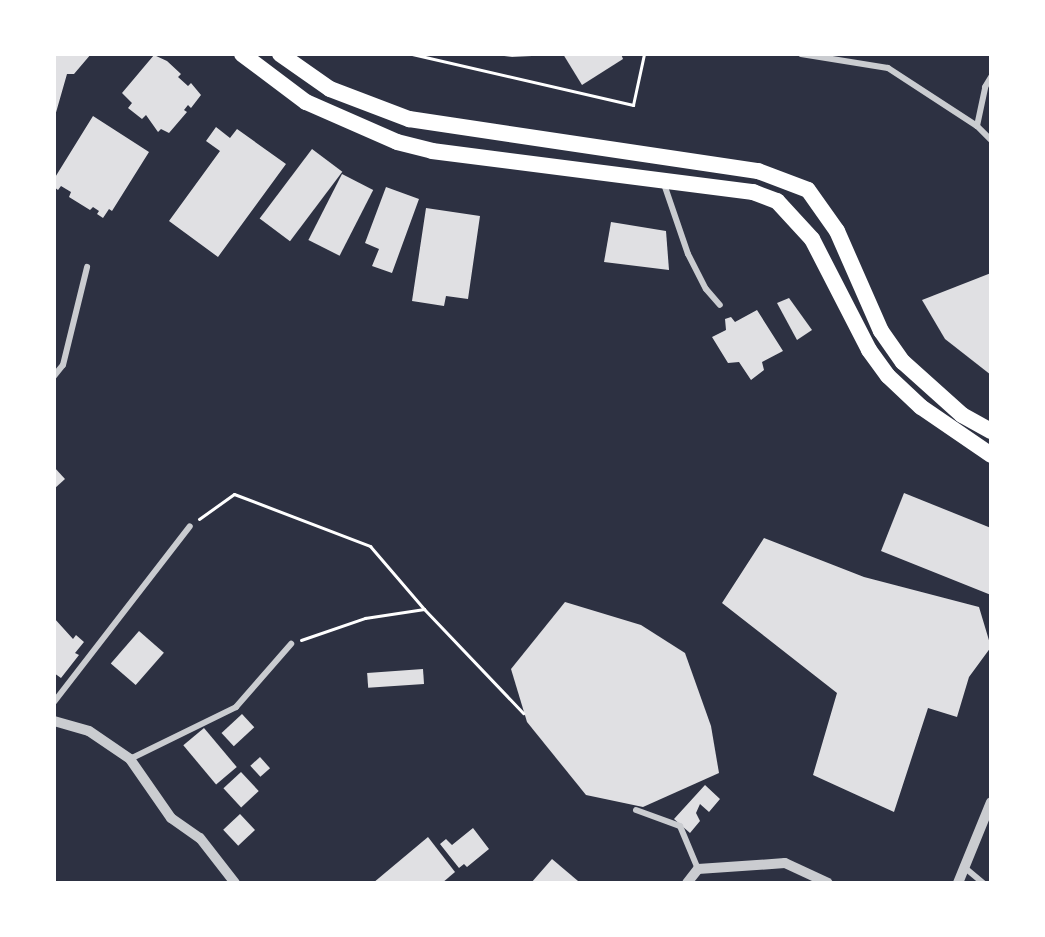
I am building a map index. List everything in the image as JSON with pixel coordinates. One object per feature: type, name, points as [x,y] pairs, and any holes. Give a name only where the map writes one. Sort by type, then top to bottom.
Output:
[{"type":"highway","points":[[242,54],[306,102],[396,142],[432,151],[753,192],[777,201],[812,239],[869,350],[888,376],[930,414],[991,455]]},
{"type":"highway","points":[[280,54],[330,88],[409,119],[758,171],[808,190],[837,231],[881,331],[903,362],[962,415],[991,432]]},
{"type":"street","points":[[801,54],[888,68],[977,126],[991,140]]},
{"type":"street","points":[[977,126],[985,87],[991,77]]},
{"type":"street","points":[[663,180],[688,254],[706,289],[720,305]]},
{"type":"street","points":[[54,376],[63,365],[87,267]]},
{"type":"street","points":[[54,702],[190,526]]},
{"type":"street","points":[[130,759],[236,707],[291,644]]},
{"type":"street","points":[[54,721],[89,731],[130,759],[171,818],[200,838],[235,883]]},
{"type":"street","points":[[958,883],[991,802]]},
{"type":"street","points":[[636,810],[680,826],[698,869]]},
{"type":"street","points":[[687,883],[698,869],[784,863],[828,883]]},
{"type":"street","points":[[964,867],[983,883]]},
{"type":"path","points":[[412,54],[633,105],[644,54]]},
{"type":"path","points":[[190,526],[234,494],[370,546],[424,609],[523,713]]},
{"type":"path","points":[[291,644],[365,618],[424,609]]},
{"type":"building","points":[[54,54],[91,54],[74,74],[67,74],[55,116]]},
{"type":"building","points":[[489,54],[532,54],[532,56],[512,57]]},
{"type":"building","points":[[563,54],[621,54],[623,59],[582,85]]},
{"type":"building","points":[[154,55],[167,61],[181,74],[178,77],[188,86],[191,83],[201,95],[191,108],[188,105],[184,110],[187,112],[169,133],[161,129],[158,132],[146,115],[142,119],[128,108],[132,103],[122,93]]},
{"type":"building","points":[[93,116],[149,152],[112,211],[109,209],[103,218],[93,207],[90,210],[69,197],[71,192],[61,186],[58,190],[54,187],[54,179]]},
{"type":"building","points":[[216,127],[230,138],[237,129],[286,164],[218,257],[169,221],[220,151],[206,141]]},
{"type":"building","points":[[312,149],[342,172],[290,241],[260,218]]},
{"type":"building","points":[[342,174],[373,190],[340,256],[308,240]]},
{"type":"building","points":[[386,187],[419,199],[392,273],[372,266],[379,249],[365,243]]},
{"type":"building","points":[[426,208],[480,216],[468,299],[446,296],[444,306],[412,301]]},
{"type":"building","points":[[611,222],[666,231],[669,270],[604,262]]},
{"type":"building","points":[[991,273],[991,375],[945,339],[922,300]]},
{"type":"building","points":[[789,298],[812,330],[797,340],[777,303]]},
{"type":"building","points":[[757,310],[783,351],[762,362],[764,370],[751,380],[739,362],[728,363],[712,337],[726,330],[725,319],[731,317],[735,322]]},
{"type":"building","points":[[54,467],[65,479],[54,489]]},
{"type":"building","points":[[904,493],[991,528],[991,595],[881,551]]},
{"type":"building","points":[[764,538],[864,577],[979,607],[991,647],[969,677],[957,717],[928,708],[894,812],[813,775],[837,693],[722,603]]},
{"type":"building","points":[[565,602],[641,625],[685,653],[711,726],[719,773],[643,807],[586,795],[527,722],[511,669]]},
{"type":"building","points":[[54,618],[73,639],[76,635],[84,642],[75,653],[79,655],[61,678],[54,673]]},
{"type":"building","points":[[139,631],[164,653],[136,685],[111,663]]},
{"type":"building","points":[[423,669],[424,684],[368,688],[367,673]]},
{"type":"building","points":[[242,714],[254,727],[234,746],[222,733]]},
{"type":"building","points":[[204,728],[237,767],[216,784],[183,745]]},
{"type":"building","points":[[260,757],[270,768],[260,777],[250,766]]},
{"type":"building","points":[[241,772],[259,791],[241,807],[223,788]]},
{"type":"building","points":[[705,785],[720,799],[709,812],[700,804],[696,813],[700,821],[690,833],[674,819]]},
{"type":"building","points":[[240,814],[255,830],[238,846],[223,830]]},
{"type":"building","points":[[473,828],[489,849],[467,867],[464,864],[459,868],[440,844],[446,839],[452,845]]},
{"type":"building","points":[[428,837],[455,872],[442,883],[373,883]]},
{"type":"building","points":[[552,859],[578,881],[576,883],[531,883]]}]
